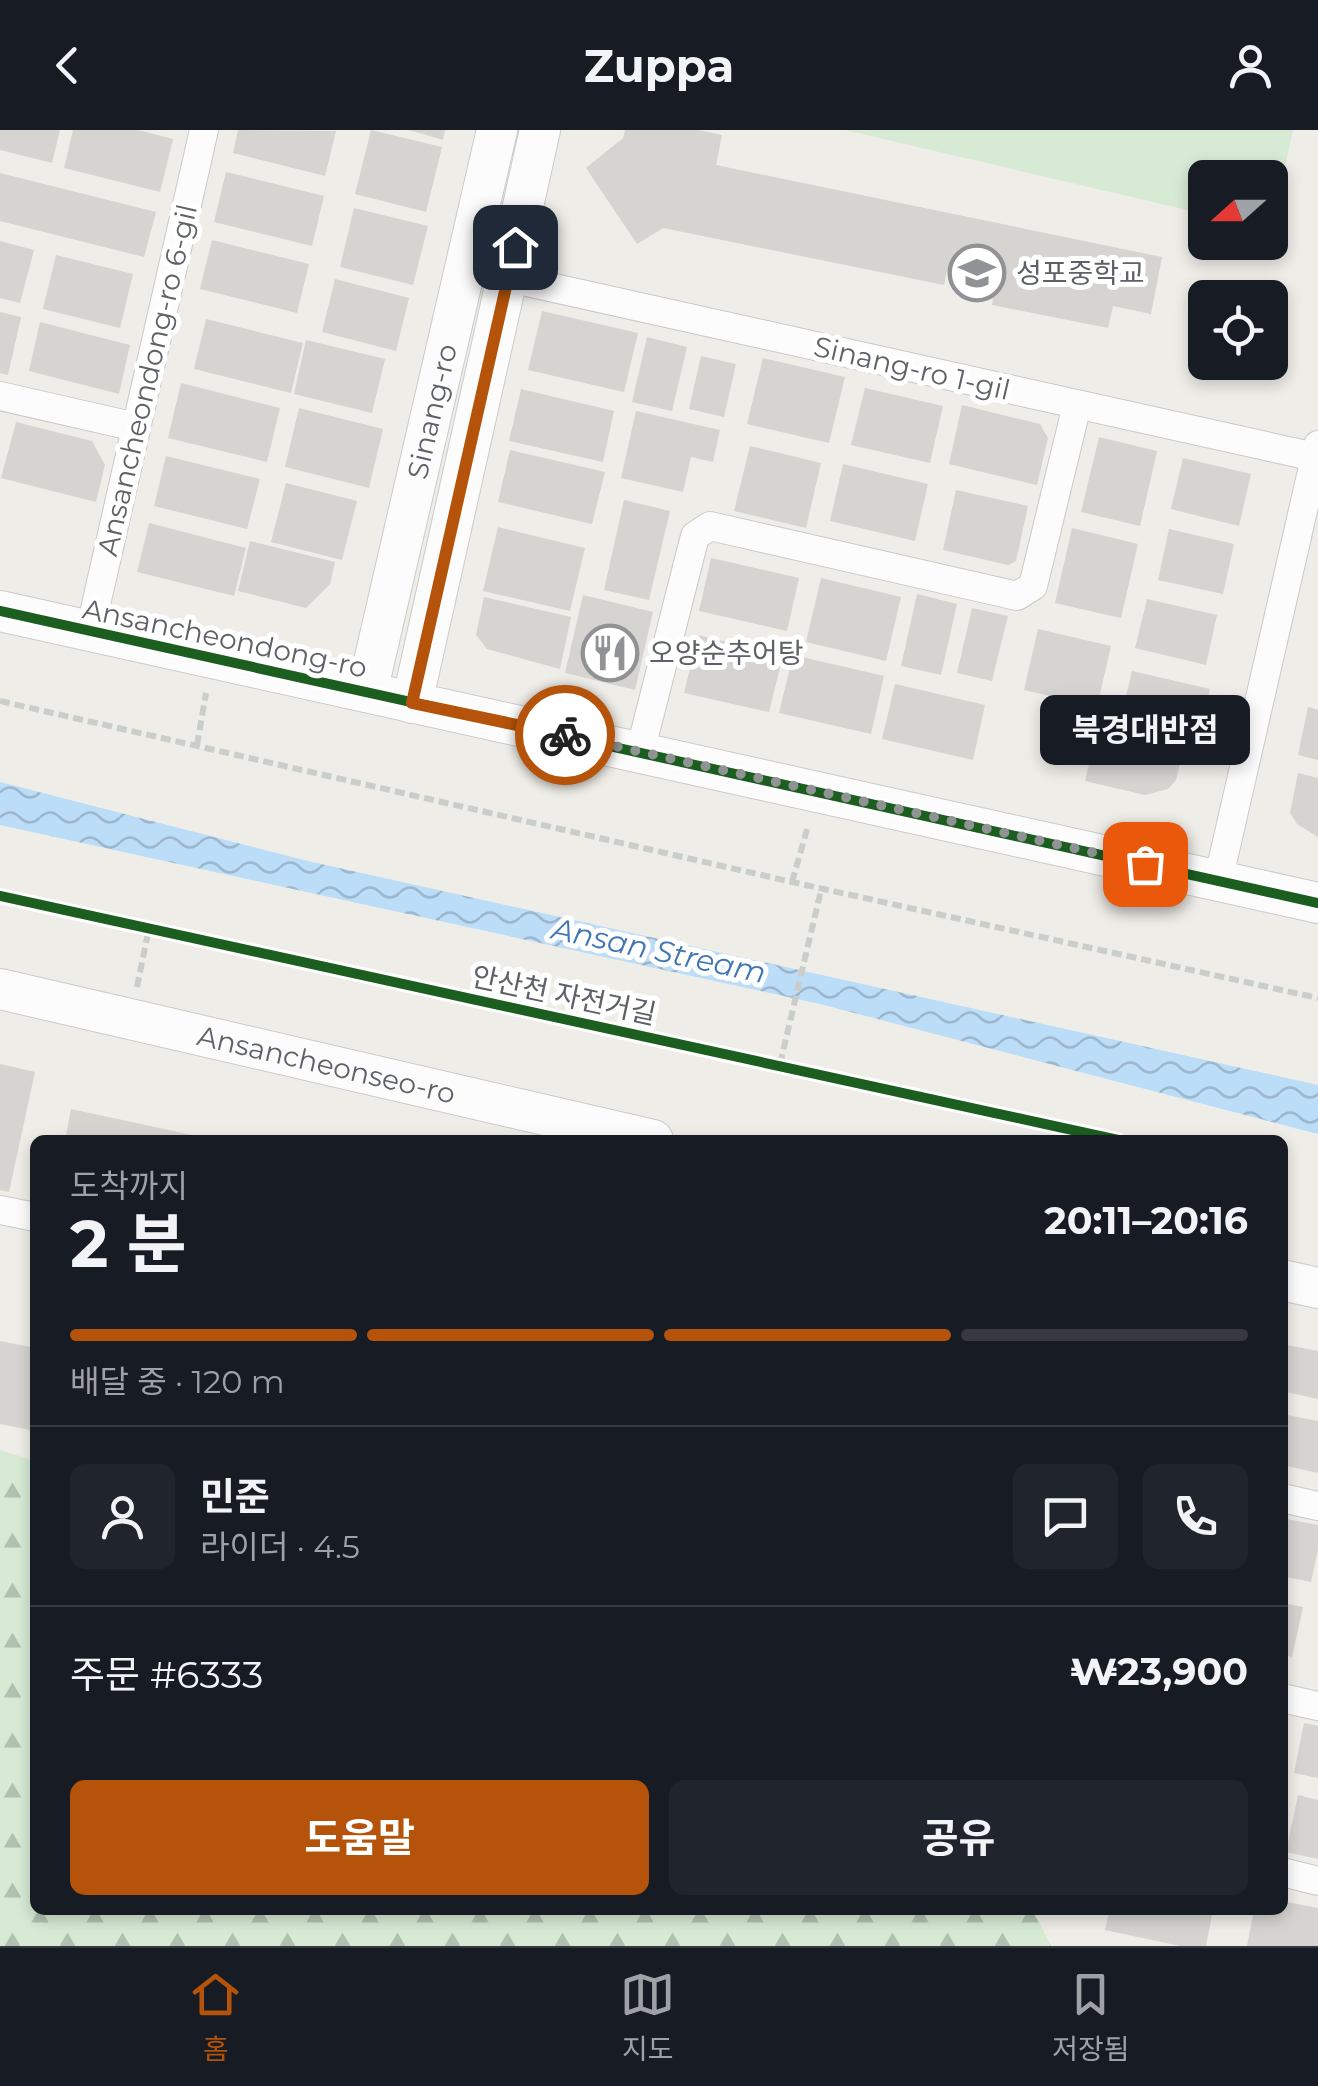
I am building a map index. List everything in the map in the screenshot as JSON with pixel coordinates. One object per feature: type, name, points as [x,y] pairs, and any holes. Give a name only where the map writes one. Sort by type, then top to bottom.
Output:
[{"type":"street","name":"Ansancheondong-ro 6-gil","points":[[90,631],[204,130]]},
{"type":"street","name":"Sinang-ro","points":[[367,692],[497,130]]},
{"type":"street","name":"Sinang-ro","points":[[412,703],[540,130]]},
{"type":"street","name":"Sinang-ro 1-gil","points":[[508,278],[1077,404],[1317,451]]},
{"type":"street","points":[[0,396],[136,426]]},
{"type":"street","points":[[640,752],[695,536],[710,526],[1017,596],[1034,586],[1077,404]]},
{"type":"street","points":[[1218,880],[1317,451]]},
{"type":"street","name":"Ansancheondong-ro","points":[[0,611],[1318,903]]},
{"type":"street","name":"Ansancheonseo-ro","points":[[0,990],[633,1135]]},
{"type":"street","points":[[0,1210],[30,1217]]},
{"type":"street","points":[[1288,1281],[1318,1288]]},
{"type":"street","points":[[1288,1499],[1318,1506]]},
{"type":"street","points":[[1288,1699],[1318,1706]]},
{"type":"street","points":[[1288,1874],[1318,1881]]},
{"type":"path","points":[[197,746],[212,658]]},
{"type":"path","points":[[0,701],[1318,998]]},
{"type":"path","points":[[792,882],[817,792]]},
{"type":"path","points":[[780,1064],[822,886]]},
{"type":"path","points":[[130,924],[168,932]]},
{"type":"path","points":[[130,1018],[149,928]]},
{"type":"path","points":[[761,1060],[799,1068]]},
{"type":"green space","points":[[845,130],[1293,130],[1286,160],[1188,160],[1188,210]]},
{"type":"green space","points":[[0,1450],[30,1459],[30,1915],[1036,1915],[1051,1946],[0,1946]]},
{"type":"water","name":"Ansan Stream","points":[[0,782],[312,862],[1318,1085],[1318,1134],[820,1004],[0,825]]},
{"type":"building","points":[[0,130],[60,130],[52,163],[0,150]]},
{"type":"building","points":[[73,130],[138,130],[173,139],[160,192],[64,168]]},
{"type":"building","points":[[238,130],[336,131],[325,176],[233,153]]},
{"type":"building","points":[[371,130],[442,147],[426,212],[355,194]]},
{"type":"building","points":[[409,130],[445,130],[443,140]]},
{"type":"building","points":[[625,130],[698,130],[722,135],[716,165],[1162,257],[1151,314],[1113,306],[1108,328],[992,305],[996,281],[947,271],[944,285],[663,228],[637,244],[586,168],[623,138]]},
{"type":"building","points":[[226,172],[324,196],[312,246],[214,222]]},
{"type":"building","points":[[0,173],[156,212],[144,257],[0,221]]},
{"type":"building","points":[[354,208],[428,226],[413,285],[340,267]]},
{"type":"building","points":[[212,240],[309,264],[297,313],[200,289]]},
{"type":"building","points":[[0,241],[34,250],[20,303],[0,298]]},
{"type":"building","points":[[56,255],[133,274],[120,328],[43,309]]},
{"type":"building","points":[[335,279],[409,298],[396,351],[322,332]]},
{"type":"building","points":[[542,311],[638,333],[624,392],[528,370]]},
{"type":"building","points":[[0,312],[21,317],[8,375],[0,373]]},
{"type":"building","points":[[206,319],[303,343],[291,393],[194,369]]},
{"type":"building","points":[[40,322],[130,345],[119,394],[29,371]]},
{"type":"building","points":[[647,337],[687,347],[672,411],[632,402]]},
{"type":"building","points":[[306,340],[385,359],[372,413],[294,394]]},
{"type":"building","points":[[701,356],[736,364],[724,417],[689,409]]},
{"type":"building","points":[[763,358],[845,377],[829,443],[747,424]]},
{"type":"building","points":[[181,383],[280,408],[267,462],[168,438]]},
{"type":"building","points":[[865,388],[943,406],[930,463],[851,445]]},
{"type":"building","points":[[521,389],[614,411],[603,462],[509,441]]},
{"type":"building","points":[[962,405],[1040,424],[1048,438],[1037,485],[949,464]]},
{"type":"building","points":[[299,408],[383,429],[369,488],[285,467]]},
{"type":"building","points":[[636,411],[720,430],[713,462],[691,457],[683,492],[621,478]]},
{"type":"building","points":[[16,422],[92,441],[105,465],[96,502],[1,478]]},
{"type":"building","points":[[1099,437],[1157,451],[1140,526],[1081,512]]},
{"type":"building","points":[[750,446],[821,463],[806,528],[734,511]]},
{"type":"building","points":[[510,450],[605,472],[592,524],[498,502]]},
{"type":"building","points":[[166,456],[260,479],[247,529],[154,506]]},
{"type":"building","points":[[1183,458],[1251,474],[1239,526],[1171,509]]},
{"type":"building","points":[[843,464],[928,484],[915,541],[830,521]]},
{"type":"building","points":[[286,483],[357,501],[342,560],[271,542]]},
{"type":"building","points":[[956,490],[1028,506],[1016,561],[1008,565],[943,550]]},
{"type":"building","points":[[624,500],[670,511],[649,600],[604,590]]},
{"type":"building","points":[[149,523],[246,548],[234,596],[137,572]]},
{"type":"building","points":[[498,527],[585,548],[570,611],[483,591]]},
{"type":"building","points":[[1072,528],[1138,544],[1121,618],[1055,603]]},
{"type":"building","points":[[1169,529],[1234,544],[1223,594],[1158,580]]},
{"type":"building","points":[[250,541],[335,562],[330,584],[306,608],[238,591]]},
{"type":"building","points":[[711,558],[799,578],[787,631],[699,611]]},
{"type":"building","points":[[821,578],[901,597],[886,661],[806,642]]},
{"type":"building","points":[[917,594],[957,604],[941,675],[901,666]]},
{"type":"building","points":[[583,595],[653,612],[635,690],[565,673]]},
{"type":"building","points":[[484,597],[571,617],[560,669],[487,649],[476,635]]},
{"type":"building","points":[[1147,599],[1217,615],[1206,665],[1135,648]]},
{"type":"building","points":[[972,608],[1008,616],[992,681],[957,673]]},
{"type":"building","points":[[1038,629],[1111,646],[1097,707],[1024,690]]},
{"type":"building","points":[[698,635],[783,655],[769,712],[684,693]]},
{"type":"building","points":[[793,655],[884,676],[871,734],[779,713]]},
{"type":"building","points":[[1132,671],[1210,689],[1198,740],[1120,721]]},
{"type":"building","points":[[895,684],[985,705],[973,760],[882,739]]},
{"type":"building","points":[[1308,707],[1318,710],[1318,760],[1298,755]]},
{"type":"building","points":[[1097,730],[1183,750],[1176,780],[1168,789],[1145,795],[1085,781]]},
{"type":"building","points":[[1298,773],[1318,778],[1318,837],[1297,824],[1290,813]]},
{"type":"building","points":[[0,1064],[35,1072],[9,1192],[0,1190]]},
{"type":"building","points":[[71,1109],[192,1135],[66,1135]]},
{"type":"building","points":[[0,1341],[30,1347],[30,1430],[0,1424]]},
{"type":"building","points":[[1288,1345],[1318,1351],[1318,1399],[1288,1392]]},
{"type":"building","points":[[1288,1415],[1318,1421],[1318,1473],[1288,1466]]},
{"type":"building","points":[[1288,1519],[1318,1525],[1318,1550],[1311,1582],[1288,1577]]},
{"type":"building","points":[[1288,1604],[1303,1607],[1292,1657],[1288,1656]]},
{"type":"building","points":[[1304,1723],[1318,1726],[1318,1778],[1294,1773]]},
{"type":"building","points":[[1298,1795],[1318,1800],[1318,1859],[1288,1852]]},
{"type":"building","points":[[1288,1902],[1318,1908],[1318,1946],[1247,1946],[1253,1915],[1288,1915]]},
{"type":"building","points":[[1108,1915],[1212,1915],[1206,1946],[1180,1946],[1105,1930]]},
{"type":"cycle path","points":[[0,611],[1318,903]]},
{"type":"cycle path","name":"안산천 자전거길","points":[[0,896],[1095,1135]]},
{"type":"way so far","points":[[565,735],[1145,864]]},
{"type":"place","name":"성포중학교","points":[[977,273]]},
{"type":"place","name":"오양순추어탕","points":[[610,653]]},
{"type":"place","name":"북경대반점","points":[[1145,864]]},
{"type":"route","points":[[515,247],[412,703],[565,735]]}]
